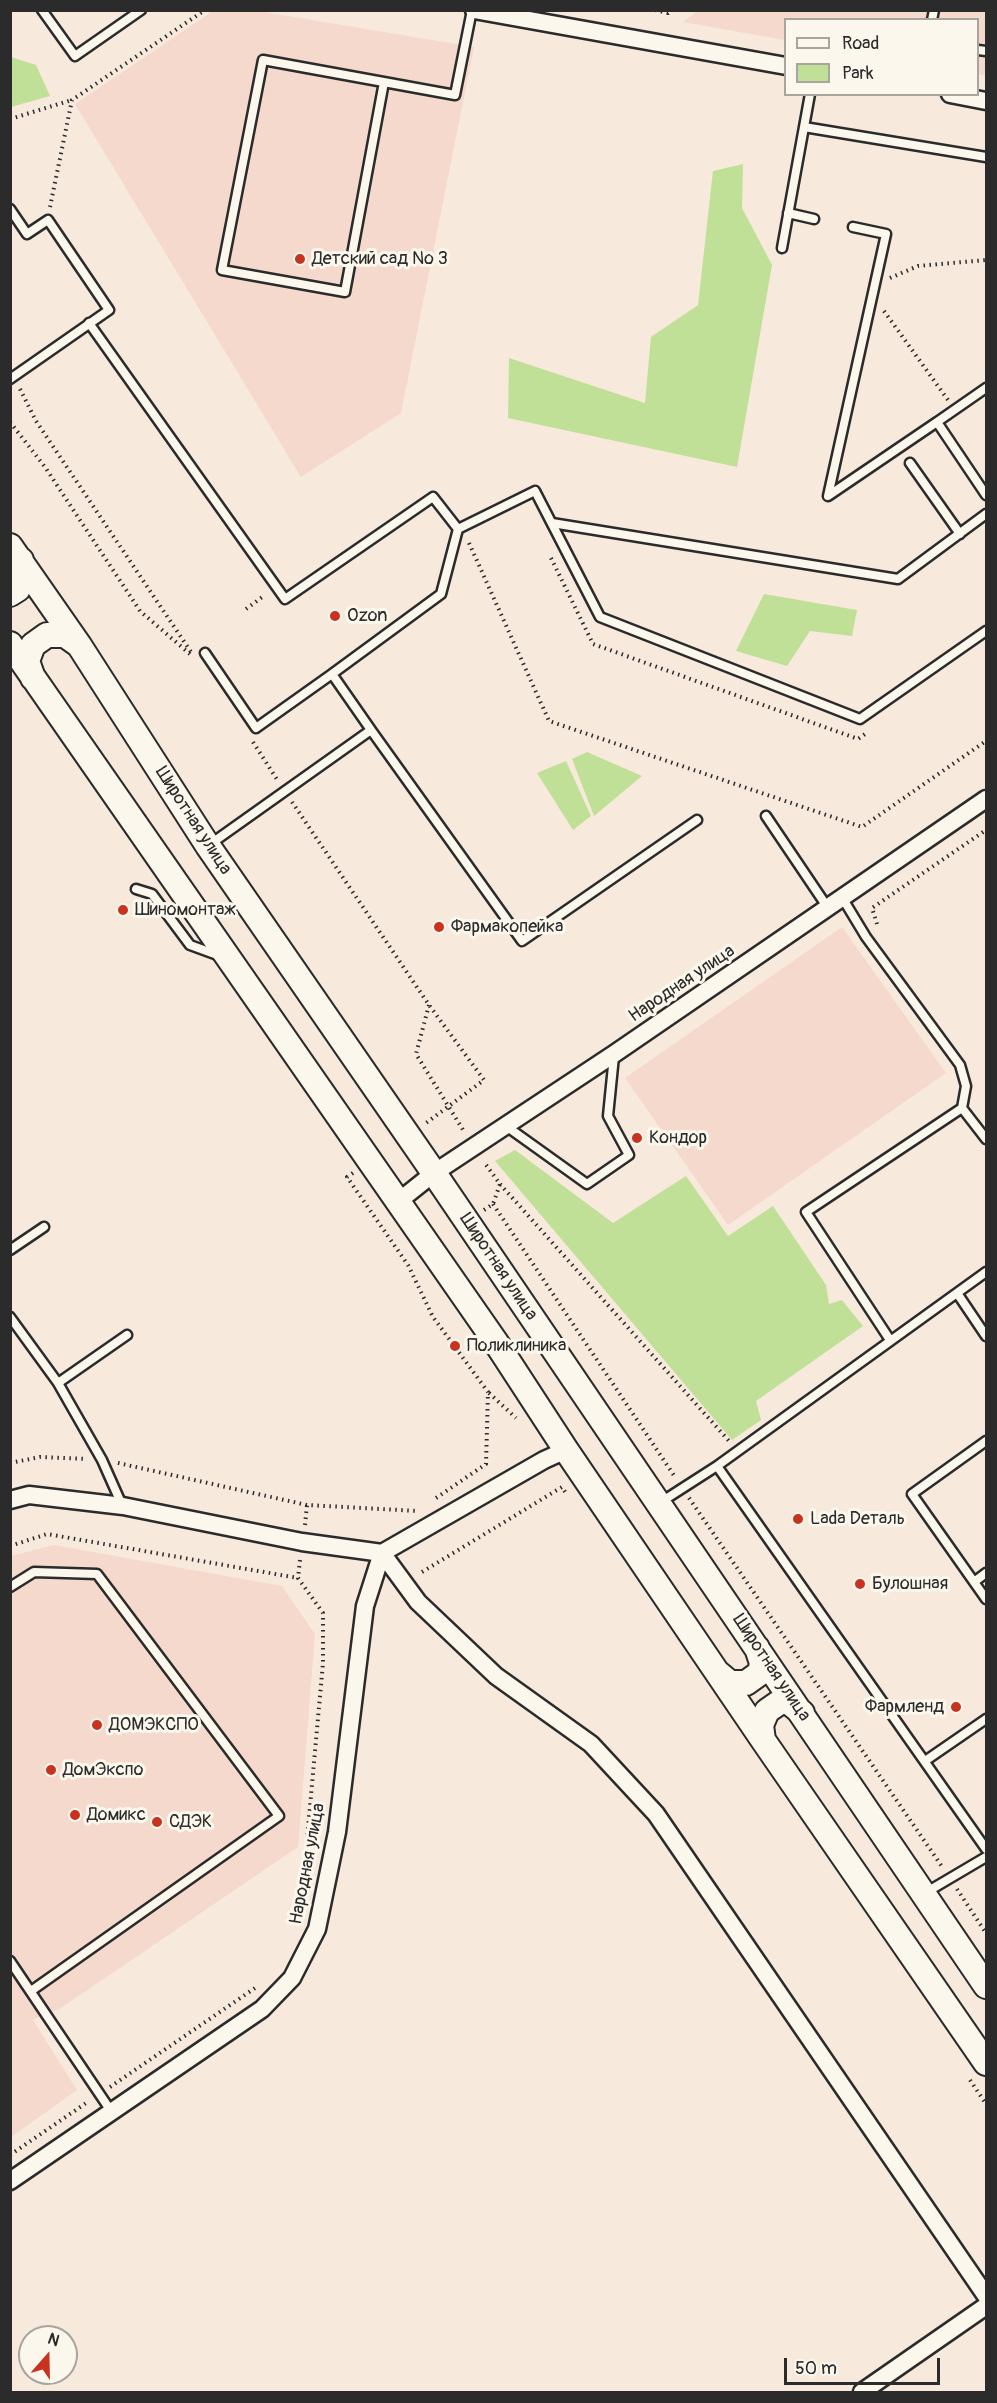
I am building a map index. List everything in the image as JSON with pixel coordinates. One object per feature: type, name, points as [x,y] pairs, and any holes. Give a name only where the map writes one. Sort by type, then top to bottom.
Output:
[{"type":"main road","points":[[10,594],[18,589],[23,575],[16,553]]},
{"type":"main road","name":"Широтная улица","points":[[16,553],[79,645],[208,846],[802,1713],[922,1895],[987,1986]]},
{"type":"main road","points":[[33,678],[27,661],[33,645],[47,635],[65,635],[79,645]]},
{"type":"main road","points":[[10,644],[495,1341],[566,1450],[763,1740],[976,2069]]},
{"type":"main road","points":[[718,1673],[729,1683],[746,1683],[760,1673],[762,1663],[756,1647]]},
{"type":"main road","points":[[763,1740],[761,1725],[768,1711],[780,1702],[789,1702],[802,1713]]},
{"type":"street","points":[[473,10],[784,66]]},
{"type":"street","points":[[961,96],[987,101]]},
{"type":"street","name":"Народная улица","points":[[399,1201],[434,1173],[614,1054],[987,799]]},
{"type":"street","points":[[10,1500],[29,1495],[123,1506],[302,1542],[382,1553],[544,1460],[566,1450]]},
{"type":"street","points":[[382,1553],[417,1602],[496,1676],[591,1744],[656,1814],[987,2296]]},
{"type":"street","name":"Народная улица","points":[[10,2181],[262,2009],[292,1978],[317,1929],[337,1832],[366,1606],[382,1553]]},
{"type":"street","points":[[862,2392],[987,2306]]},
{"type":"lane","points":[[42,10],[75,56],[141,10]]},
{"type":"lane","points":[[384,82],[345,292],[222,270],[263,60],[384,82],[455,95],[473,10]]},
{"type":"lane","points":[[782,248],[810,96]]},
{"type":"lane","points":[[804,127],[987,157]]},
{"type":"lane","points":[[10,209],[27,234],[48,220],[109,310],[12,378]]},
{"type":"lane","points":[[788,213],[814,219]]},
{"type":"lane","points":[[853,227],[886,234],[828,496],[987,388]]},
{"type":"lane","points":[[89,323],[285,599],[433,497],[459,529]]},
{"type":"lane","points":[[937,422],[987,495]]},
{"type":"lane","points":[[910,463],[960,534]]},
{"type":"lane","points":[[205,653],[256,728],[441,594],[459,529],[535,491],[600,617],[860,719],[987,631]]},
{"type":"lane","points":[[552,523],[898,579],[987,514]]},
{"type":"lane","points":[[332,674],[522,941],[697,820]]},
{"type":"lane","points":[[208,846],[371,730]]},
{"type":"lane","points":[[766,816],[835,904],[866,938],[960,1065],[966,1086],[962,1108],[806,1212],[890,1340]]},
{"type":"lane","points":[[136,889],[152,894],[190,945],[231,960]]},
{"type":"lane","points":[[506,1126],[587,1184],[629,1155],[608,1116],[614,1054]]},
{"type":"lane","points":[[962,1108],[987,1140]]},
{"type":"lane","points":[[10,1250],[44,1227]]},
{"type":"lane","points":[[658,1504],[717,1466],[987,1272]]},
{"type":"lane","points":[[957,1293],[987,1336]]},
{"type":"lane","points":[[10,1317],[58,1383],[102,1460],[123,1506]]},
{"type":"lane","points":[[58,1383],[127,1335]]},
{"type":"lane","points":[[987,1441],[912,1494],[987,1599]]},
{"type":"lane","points":[[717,1466],[987,1850]]},
{"type":"lane","points":[[10,1587],[34,1572],[98,1574],[279,1816],[31,1991]]},
{"type":"lane","points":[[974,1582],[987,1573]]},
{"type":"lane","points":[[925,1761],[987,1719]]},
{"type":"lane","points":[[922,1895],[987,1857]]},
{"type":"lane","points":[[10,1961],[111,2111]]},
{"type":"path","points":[[10,118],[72,100],[205,10]]},
{"type":"path","points":[[655,10],[668,13],[671,10]]},
{"type":"path","points":[[48,220],[72,100]]},
{"type":"path","points":[[876,284],[918,266],[987,261]]},
{"type":"path","points":[[873,296],[956,410]]},
{"type":"path","points":[[10,422],[45,467],[140,611],[196,659],[36,421],[12,378]]},
{"type":"path","points":[[466,536],[549,721],[862,827],[987,741]]},
{"type":"path","points":[[547,549],[593,644],[858,739],[876,726]]},
{"type":"path","points":[[246,609],[275,587]]},
{"type":"path","points":[[255,744],[429,1005],[484,1080],[408,1135]]},
{"type":"path","points":[[866,938],[878,928],[872,908],[987,830]]},
{"type":"path","points":[[429,1005],[416,1053],[449,1107]]},
{"type":"path","points":[[371,1161],[347,1177],[408,1264],[433,1317],[488,1392],[514,1415],[520,1424]]},
{"type":"path","points":[[500,1184],[738,1451]]},
{"type":"path","points":[[493,1204],[682,1489],[987,1933]]},
{"type":"path","points":[[434,1500],[486,1464],[488,1392]]},
{"type":"path","points":[[10,1463],[40,1457],[102,1460],[307,1504],[417,1512],[426,1506]]},
{"type":"path","points":[[544,1460],[568,1497]]},
{"type":"path","points":[[422,1572],[562,1487]]},
{"type":"path","points":[[10,1546],[47,1534],[298,1578],[323,1613],[323,1663],[300,1918]]},
{"type":"path","points":[[10,2155],[259,1985]]},
{"type":"path","points":[[976,2069],[987,2104]]},
{"type":"shaded area","points":[[699,10],[986,11],[986,76],[979,74],[979,18],[784,18],[784,40],[683,22]]},
{"type":"shaded area","name":"Детский сад № 3","points":[[213,11],[258,11],[474,47],[401,413],[301,477],[75,104]]},
{"type":"shaded area","points":[[842,927],[946,1073],[728,1225],[625,1078]]},
{"type":"shaded area","points":[[54,1545],[282,1586],[315,1634],[298,1847],[61,2008],[33,2020],[77,2090],[11,2137],[11,1556]]},
{"type":"green space","points":[[11,57],[36,65],[50,96],[11,107]]},
{"type":"green space","points":[[743,164],[742,208],[772,265],[737,467],[508,418],[509,358],[645,403],[651,337],[698,305],[713,171]]},
{"type":"green space","points":[[764,594],[857,610],[852,636],[810,631],[787,666],[736,651]]},
{"type":"green space","points":[[587,752],[642,776],[594,816],[572,759]]},
{"type":"green space","points":[[566,761],[591,816],[573,830],[537,773]]},
{"type":"green space","points":[[515,1150],[613,1223],[686,1176],[728,1236],[773,1206],[826,1285],[829,1304],[842,1300],[863,1326],[756,1401],[761,1420],[732,1440],[495,1161]]},
{"type":"place","name":"Детский сад № 3","points":[[300,259]]},
{"type":"place","name":"Ozon","points":[[335,616]]},
{"type":"place","name":"Шиномонтаж","points":[[123,910]]},
{"type":"place","name":"Фармакопейка","points":[[439,927]]},
{"type":"place","name":"Кондор","points":[[637,1138]]},
{"type":"place","name":"Поликлиника","points":[[455,1346]]},
{"type":"place","name":"Lada Dеталь","points":[[798,1519]]},
{"type":"place","name":"Булошная","points":[[860,1584]]},
{"type":"place","name":"Фармленд","points":[[956,1707]]},
{"type":"place","name":"ДОМЭКСПО","points":[[97,1725]]},
{"type":"place","name":"ДомЭкспо","points":[[51,1770]]},
{"type":"place","name":"Домикс","points":[[75,1815]]},
{"type":"place","name":"СДЭК","points":[[157,1822]]}]
